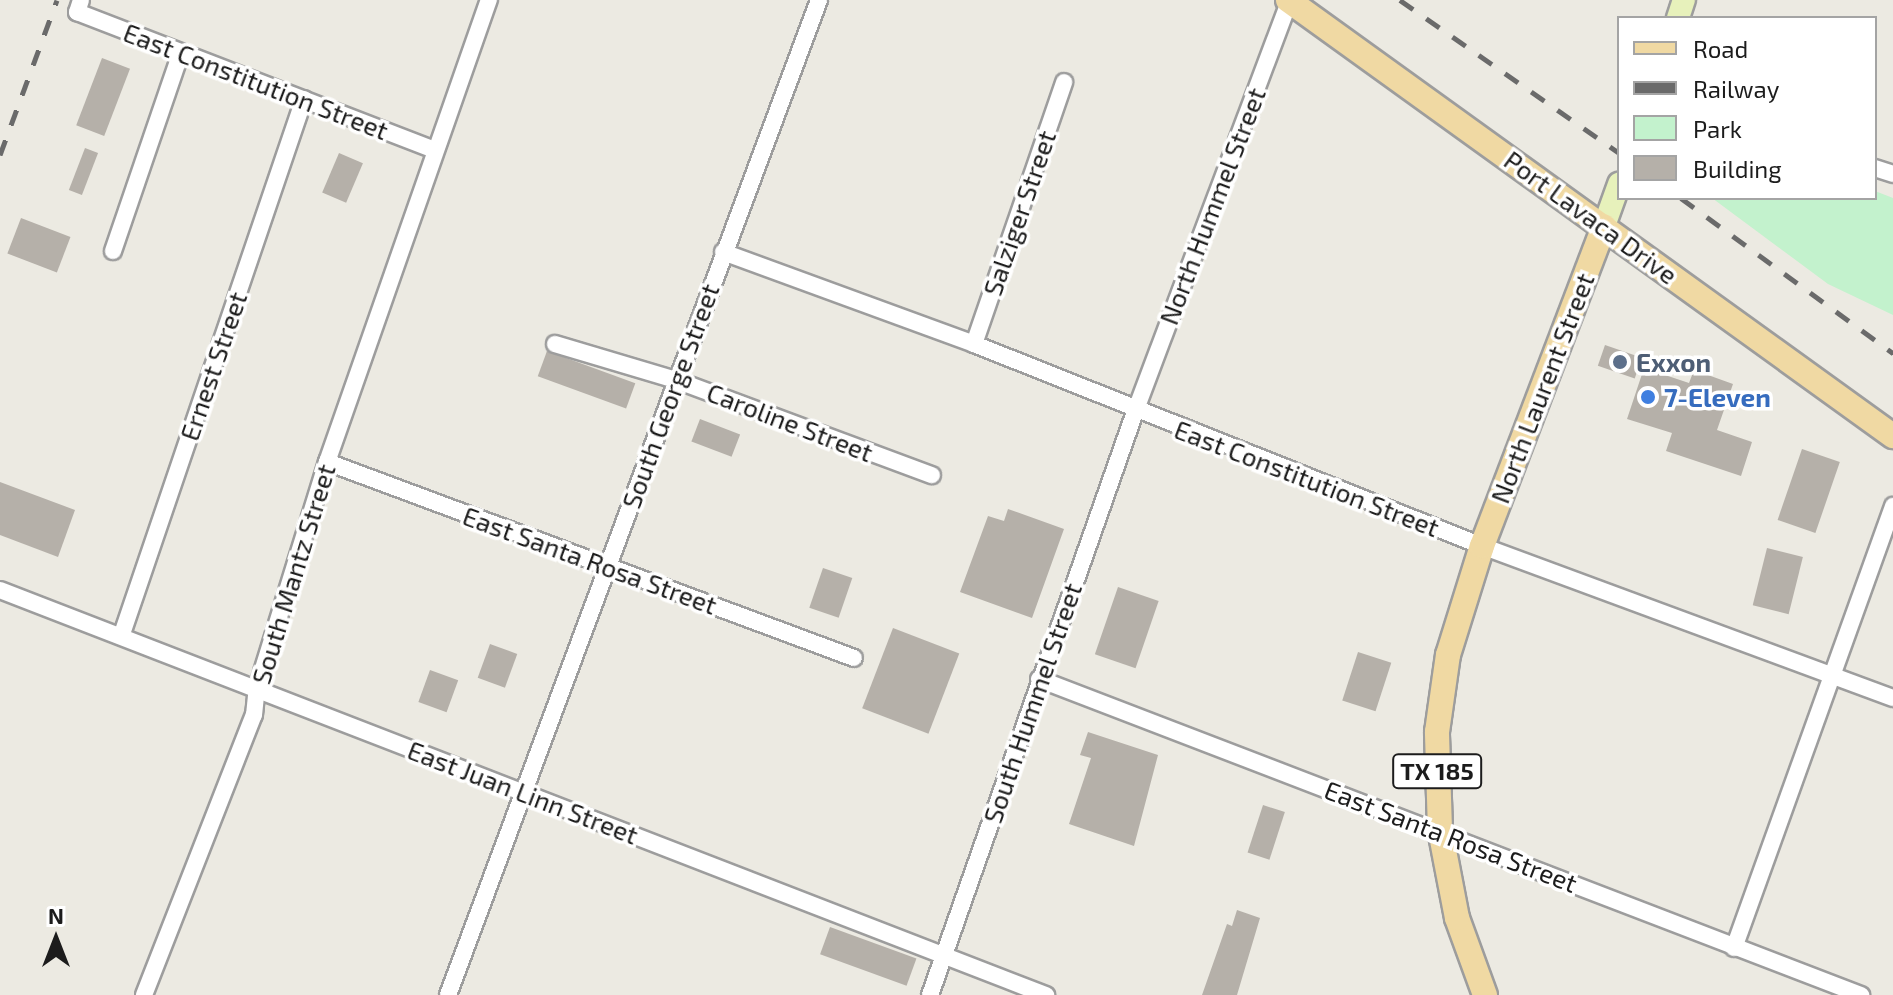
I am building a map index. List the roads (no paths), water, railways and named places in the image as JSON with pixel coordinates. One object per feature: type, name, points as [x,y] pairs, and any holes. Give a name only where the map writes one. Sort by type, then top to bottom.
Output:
[{"type":"main road","name":"Port Lavaca Drive","points":[[1289,0],[1893,436]]},
{"type":"main road","name":"North Laurent Street","points":[[1482,546],[1617,190]]},
{"type":"main road","name":"TX 185","points":[[1482,546],[1448,655],[1437,732],[1440,830],[1457,918],[1485,995]]},
{"type":"street","name":"South Mantz Street","points":[[144,995],[254,715],[257,688],[327,462],[489,0]]},
{"type":"street","name":"South George Street","points":[[448,995],[819,0]]},
{"type":"street","name":"North Hummel Street","points":[[1135,412],[1289,0]]},
{"type":"street","name":"East Constitution Street","points":[[79,6],[181,52],[435,150]]},
{"type":"street","points":[[113,251],[181,52]]},
{"type":"street","name":"Salziger Street","points":[[974,344],[1064,82]]},
{"type":"street","name":"Ernest Street","points":[[122,634],[304,99]]},
{"type":"street","name":"East Constitution Street","points":[[723,252],[974,344],[1135,412],[1482,546],[1893,698]]},
{"type":"street","name":"Caroline Street","points":[[555,344],[676,380],[932,475]]},
{"type":"street","name":"South Hummel Street","points":[[930,995],[1135,412]]},
{"type":"street","name":"East Santa Rosa Street","points":[[327,462],[854,658]]},
{"type":"street","points":[[1734,948],[1893,506]]},
{"type":"street","name":"East Juan Linn Street","points":[[0,590],[122,634],[1046,995]]},
{"type":"street","name":"East Santa Rosa Street","points":[[1039,679],[1440,830],[1734,948],[1861,995]]},
{"type":"railway","points":[[0,155],[57,0]]},
{"type":"railway","points":[[1400,0],[1617,152]]},
{"type":"railway","points":[[1684,200],[1893,353]]},
{"type":"place","name":"Exxon","points":[[1620,362]]},
{"type":"place","name":"7-Eleven","points":[[1648,397]]}]
